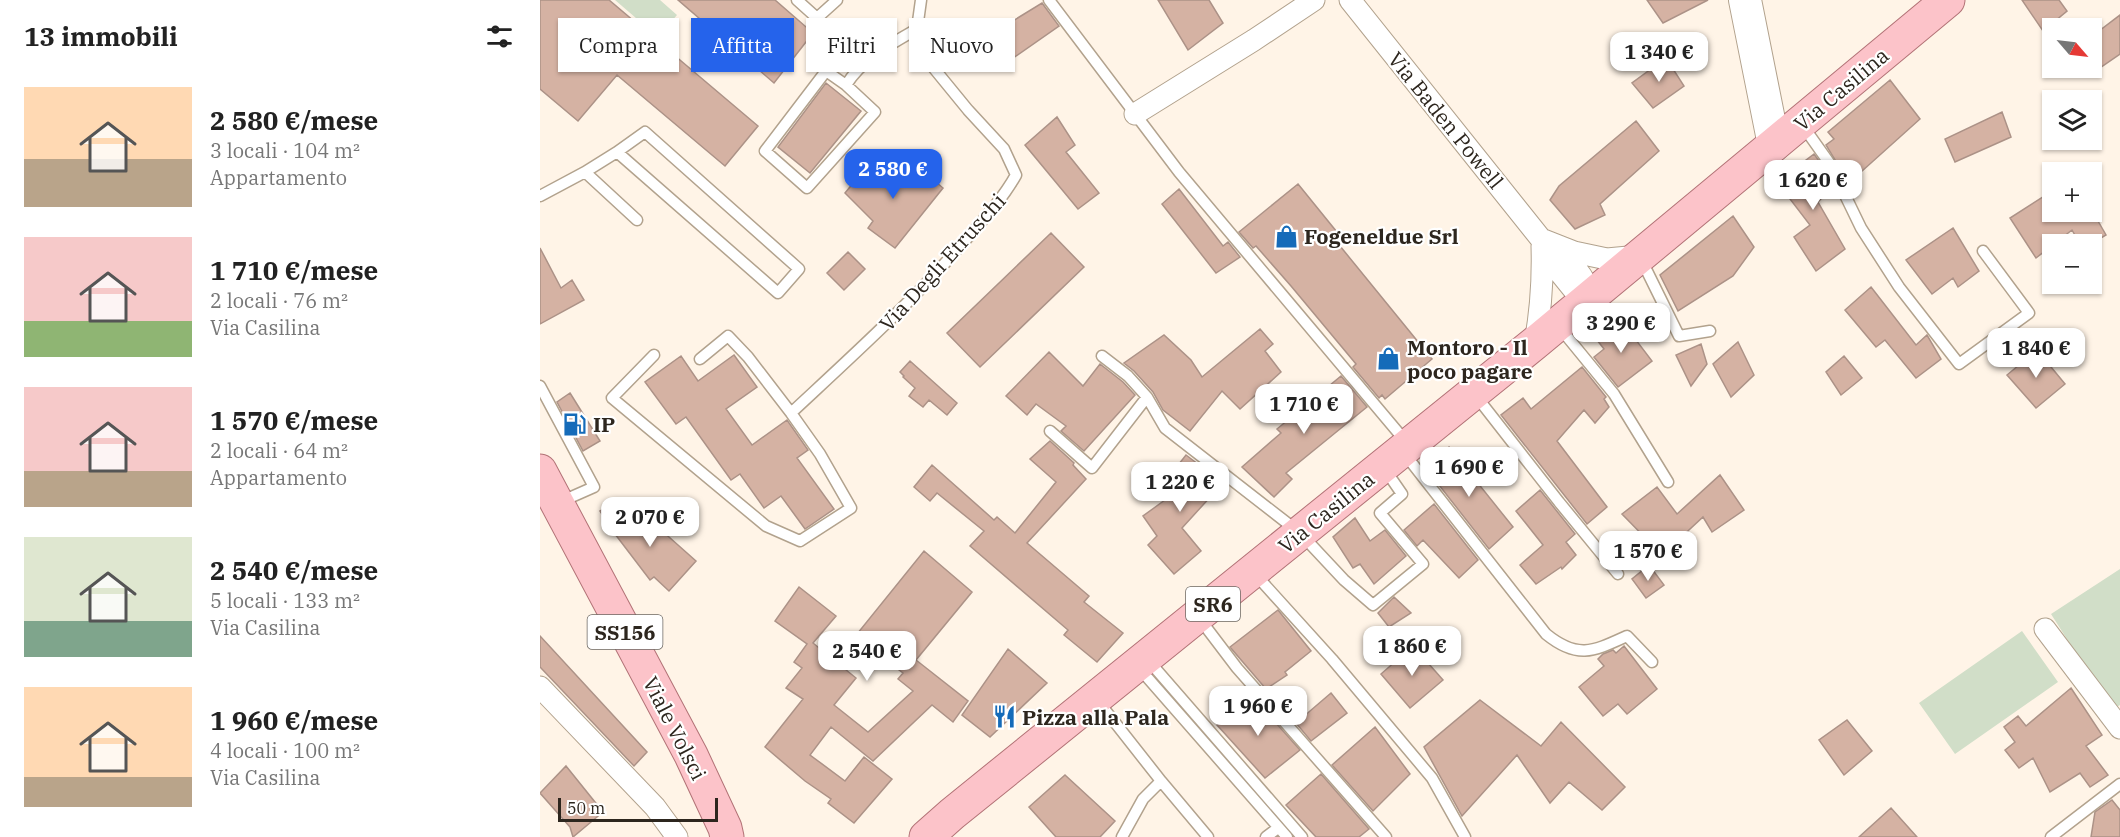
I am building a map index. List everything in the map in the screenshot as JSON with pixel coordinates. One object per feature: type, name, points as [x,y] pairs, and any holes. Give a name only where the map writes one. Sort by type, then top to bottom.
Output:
[{"type":"main road","name":"Via Casilina","points":[[926,837],[1474,392],[1948,0]]},
{"type":"main road","name":"Viale Volsci","points":[[540,471],[691,755],[727,837]]},
{"type":"main road","name":"Viale Volsci","points":[[709,795],[731,822],[747,837]]},
{"type":"main road","name":"Via Casilina","points":[[912,837],[952,814]]},
{"type":"street","points":[[1135,114],[1314,0]]},
{"type":"street","name":"Via Baden Powell","points":[[1350,0],[1541,239],[1567,259],[1585,279],[1591,296]]},
{"type":"street","points":[[1745,0],[1774,145]]},
{"type":"street","points":[[1541,239],[1543,277],[1541,310],[1546,333]]},
{"type":"street","name":"Via Baden Powell","points":[[1541,239],[1574,252],[1607,259],[1640,256]]},
{"type":"street","points":[[2045,629],[2120,728]]},
{"type":"street","points":[[540,687],[655,807],[677,837]]},
{"type":"lane","points":[[796,0],[817,18],[837,0]]},
{"type":"lane","name":"Via Degli Etruschi","points":[[919,18],[921,0]]},
{"type":"lane","points":[[1049,0],[1398,454],[1546,634],[1566,647],[1584,651],[1593,651],[1627,636],[1652,662]]},
{"type":"lane","points":[[846,85],[851,76],[880,50],[909,34]]},
{"type":"lane","points":[[826,71],[846,85],[875,112],[807,188],[765,151],[826,71]]},
{"type":"lane","name":"Via Degli Etruschi","points":[[791,413],[934,276],[1006,193],[1016,175],[1004,149],[937,72]]},
{"type":"lane","points":[[1801,122],[1830,164],[1861,228],[1899,287],[1959,364],[2029,313],[1983,251]]},
{"type":"lane","points":[[540,196],[585,172],[645,132],[799,269],[778,293],[617,152]]},
{"type":"lane","points":[[585,172],[637,220]]},
{"type":"lane","points":[[1640,256],[1679,336],[1710,331]]},
{"type":"lane","points":[[1546,333],[1614,394],[1668,482]]},
{"type":"lane","points":[[654,355],[612,398],[766,526],[800,541],[850,508],[820,454],[791,413],[728,336],[700,359]]},
{"type":"lane","points":[[1102,356],[1128,376],[1147,397],[1165,429],[1300,533],[1344,580],[1373,605],[1423,564],[1380,513],[1402,494],[1398,454]]},
{"type":"lane","points":[[540,386],[594,487],[557,503]]},
{"type":"lane","points":[[1474,392],[1618,574]]},
{"type":"lane","points":[[1050,431],[1092,468],[1147,397]]},
{"type":"lane","points":[[1253,572],[1332,659],[1432,778],[1465,837]]},
{"type":"lane","points":[[1198,616],[1237,668],[1386,837]]},
{"type":"lane","points":[[1141,662],[1287,837]]},
{"type":"lane","points":[[1141,662],[1302,837]]},
{"type":"lane","points":[[1095,698],[1208,837]]},
{"type":"lane","points":[[1122,837],[1143,799],[1161,781]]},
{"type":"lane","points":[[2050,837],[2120,784]]},
{"type":"lane","points":[[1266,837],[1278,828]]},
{"type":"green space","points":[[615,0],[660,0],[677,15],[674,18],[636,18]]},
{"type":"green space","points":[[2120,569],[2120,705],[2112,710],[2051,614]]},
{"type":"green space","points":[[2022,631],[2058,682],[1955,754],[1919,703]]},
{"type":"building","points":[[540,0],[609,0],[630,18],[558,18],[558,72],[679,72],[679,59],[691,69],[691,72],[694,72],[758,126],[725,166],[617,75],[578,121],[540,89]]},
{"type":"building","points":[[678,0],[775,0],[806,27],[806,42],[794,57],[794,18],[699,18]]},
{"type":"building","points":[[1158,0],[1209,0],[1223,23],[1188,50]]},
{"type":"building","points":[[1647,0],[1708,0],[1663,23]]},
{"type":"building","points":[[2022,0],[2059,0],[2067,11],[2059,18],[2042,18],[2042,30]]},
{"type":"building","points":[[1042,3],[1059,26],[1015,57],[1015,20]]},
{"type":"building","points":[[2120,15],[2120,54],[2102,66],[2102,29]]},
{"type":"building","points":[[1666,58],[1684,86],[1653,108],[1632,83]]},
{"type":"building","points":[[761,72],[783,72],[774,83]]},
{"type":"building","points":[[1890,80],[1920,119],[1861,172],[1854,163],[1844,175],[1826,145],[1834,139],[1828,132]]},
{"type":"building","points":[[826,83],[861,111],[810,173],[778,147]]},
{"type":"building","points":[[2002,112],[2011,137],[1955,162],[1945,139]]},
{"type":"building","points":[[1057,117],[1075,145],[1066,152],[1099,193],[1078,209],[1025,145]]},
{"type":"building","points":[[1636,121],[1659,151],[1600,204],[1605,215],[1575,229],[1550,200],[1559,186]]},
{"type":"building","points":[[1814,154],[1833,186],[1818,202],[1845,249],[1816,271],[1794,237],[1810,225],[1777,182]]},
{"type":"building","points":[[872,160],[900,184],[916,165],[943,188],[895,248],[868,228],[873,221],[845,193]]},
{"type":"building","points":[[1298,184],[1345,242],[1340,246],[1432,359],[1385,399],[1382,395],[1379,398],[1353,367],[1356,364],[1291,286],[1256,246],[1253,248],[1239,232]]},
{"type":"building","points":[[1179,189],[1223,246],[1228,242],[1240,257],[1216,273],[1162,204]]},
{"type":"building","points":[[2042,197],[2042,222],[2099,222],[2106,235],[2102,237],[2102,234],[2074,234],[2072,230],[2067,234],[2042,234],[2042,253],[2036,258],[2010,218]]},
{"type":"building","points":[[1733,216],[1754,247],[1733,276],[1678,311],[1660,275]]},
{"type":"building","points":[[1953,228],[1979,271],[1958,287],[1953,278],[1932,294],[1906,260]]},
{"type":"building","points":[[1051,233],[1084,267],[980,367],[947,333]]},
{"type":"building","points":[[540,248],[561,288],[572,280],[584,300],[540,324]]},
{"type":"building","points":[[848,252],[865,269],[844,290],[827,273]]},
{"type":"building","points":[[1871,287],[1916,345],[1927,335],[1941,359],[1916,378],[1885,340],[1876,347],[1845,310]]},
{"type":"building","points":[[1620,319],[1652,361],[1618,387],[1594,357],[1604,349],[1597,340]]},
{"type":"building","points":[[1260,329],[1273,344],[1265,351],[1281,372],[1240,409],[1222,391],[1190,431],[1163,410],[1153,392],[1124,363],[1164,335],[1191,360],[1202,377]]},
{"type":"building","points":[[1738,342],[1754,375],[1731,397],[1713,364]]},
{"type":"building","points":[[1701,344],[1707,364],[1691,386],[1676,355]]},
{"type":"building","points":[[2037,350],[2065,384],[2036,408],[2007,375]]},
{"type":"building","points":[[1049,352],[1083,386],[1100,364],[1135,395],[1084,451],[1061,431],[1066,426],[1036,404],[1027,415],[1006,396]]},
{"type":"building","points":[[734,355],[757,387],[726,409],[752,445],[787,420],[808,450],[797,458],[834,509],[805,529],[781,496],[764,508],[740,474],[731,480],[686,417],[676,424],[645,382],[681,356],[698,381]]},
{"type":"building","points":[[1844,356],[1862,378],[1841,395],[1826,372]]},
{"type":"building","points":[[910,361],[957,403],[947,415],[929,400],[923,407],[909,396],[915,388],[900,372]]},
{"type":"building","points":[[1582,367],[1606,397],[1604,399],[1609,407],[1595,423],[1584,410],[1557,441],[1607,507],[1587,524],[1501,415],[1523,398],[1531,409]]},
{"type":"building","points":[[1341,376],[1367,407],[1286,473],[1292,479],[1274,497],[1242,467],[1281,433],[1277,429]]},
{"type":"building","points":[[570,393],[600,441],[583,451],[557,402]]},
{"type":"building","points":[[1050,441],[1074,463],[1073,465],[1086,479],[1027,543],[1089,596],[1084,602],[1123,633],[1097,662],[1064,635],[1068,630],[970,546],[984,531],[937,493],[930,501],[914,487],[932,465],[994,520],[997,517],[1015,533],[1056,482],[1030,459]]},
{"type":"building","points":[[1449,447],[1513,527],[1489,549],[1425,467]]},
{"type":"building","points":[[1186,455],[1223,483],[1182,528],[1201,551],[1174,574],[1148,545],[1157,536],[1143,516],[1169,497],[1160,488]]},
{"type":"building","points":[[1720,475],[1744,510],[1712,532],[1703,517],[1662,555],[1622,514],[1657,487],[1677,514]]},
{"type":"building","points":[[1540,490],[1575,534],[1566,542],[1576,555],[1562,569],[1561,567],[1536,584],[1520,565],[1543,545],[1516,511]]},
{"type":"building","points":[[618,501],[635,533],[652,522],[696,561],[669,591],[654,577],[650,580],[600,511]]},
{"type":"building","points":[[1434,504],[1478,560],[1459,578],[1423,540],[1417,546],[1404,530]]},
{"type":"building","points":[[1355,518],[1370,541],[1385,530],[1406,556],[1374,584],[1360,564],[1353,568],[1333,537]]},
{"type":"building","points":[[924,551],[972,592],[916,660],[968,701],[953,722],[932,705],[873,761],[831,727],[810,755],[845,781],[864,757],[892,779],[854,823],[828,803],[831,799],[805,781],[765,747],[803,699],[786,688],[802,668],[794,662],[807,644],[775,621],[799,587],[836,616],[813,643],[856,678],[834,705],[868,732],[913,691],[898,679],[903,673],[865,644],[867,641],[857,634]]},
{"type":"building","points":[[1649,565],[1664,585],[1646,598],[1632,579]]},
{"type":"building","points":[[1394,597],[1411,613],[1389,627],[1378,613]]},
{"type":"building","points":[[1278,610],[1311,651],[1285,672],[1287,675],[1266,689],[1230,647]]},
{"type":"building","points":[[540,636],[647,752],[634,766],[540,667]]},
{"type":"building","points":[[1413,646],[1443,680],[1410,708],[1381,674]]},
{"type":"building","points":[[1624,646],[1657,689],[1627,714],[1618,704],[1603,716],[1579,687],[1604,666],[1598,659],[1603,654],[1613,650],[1616,653]]},
{"type":"building","points":[[1008,649],[1047,683],[990,737],[962,715]]},
{"type":"building","points":[[2071,688],[2102,735],[2086,746],[2108,775],[2090,787],[2080,773],[2050,792],[2033,758],[2019,768],[2005,750],[2015,742],[2004,727],[2018,716],[2026,726]]},
{"type":"building","points":[[1331,693],[1347,713],[1311,741],[1296,723]]},
{"type":"building","points":[[1251,695],[1300,750],[1265,778],[1217,725]]},
{"type":"building","points":[[1480,700],[1541,746],[1561,722],[1625,787],[1602,810],[1569,782],[1550,803],[1517,755],[1462,816],[1424,747]]},
{"type":"building","points":[[1847,720],[1872,751],[1844,775],[1819,740]]},
{"type":"building","points":[[1375,727],[1410,774],[1373,811],[1332,765]]},
{"type":"building","points":[[566,766],[603,812],[573,837],[570,827],[540,793]]},
{"type":"building","points":[[1321,774],[1369,829],[1359,837],[1316,837],[1286,805]]},
{"type":"building","points":[[1065,775],[1115,821],[1100,837],[1056,837],[1029,807]]},
{"type":"building","points":[[2112,800],[2120,810],[2120,837],[2091,837],[2095,812]]},
{"type":"building","points":[[1891,808],[1917,837],[1859,837]]},
{"type":"place","name":"Fogeneldue Srl","points":[[1286,236]]},
{"type":"place","name":"Montoro - Il poco pagare","points":[[1389,359]]},
{"type":"place","name":"IP","points":[[575,424]]},
{"type":"place","name":"Pizza alla Pala","points":[[1004,717]]}]
